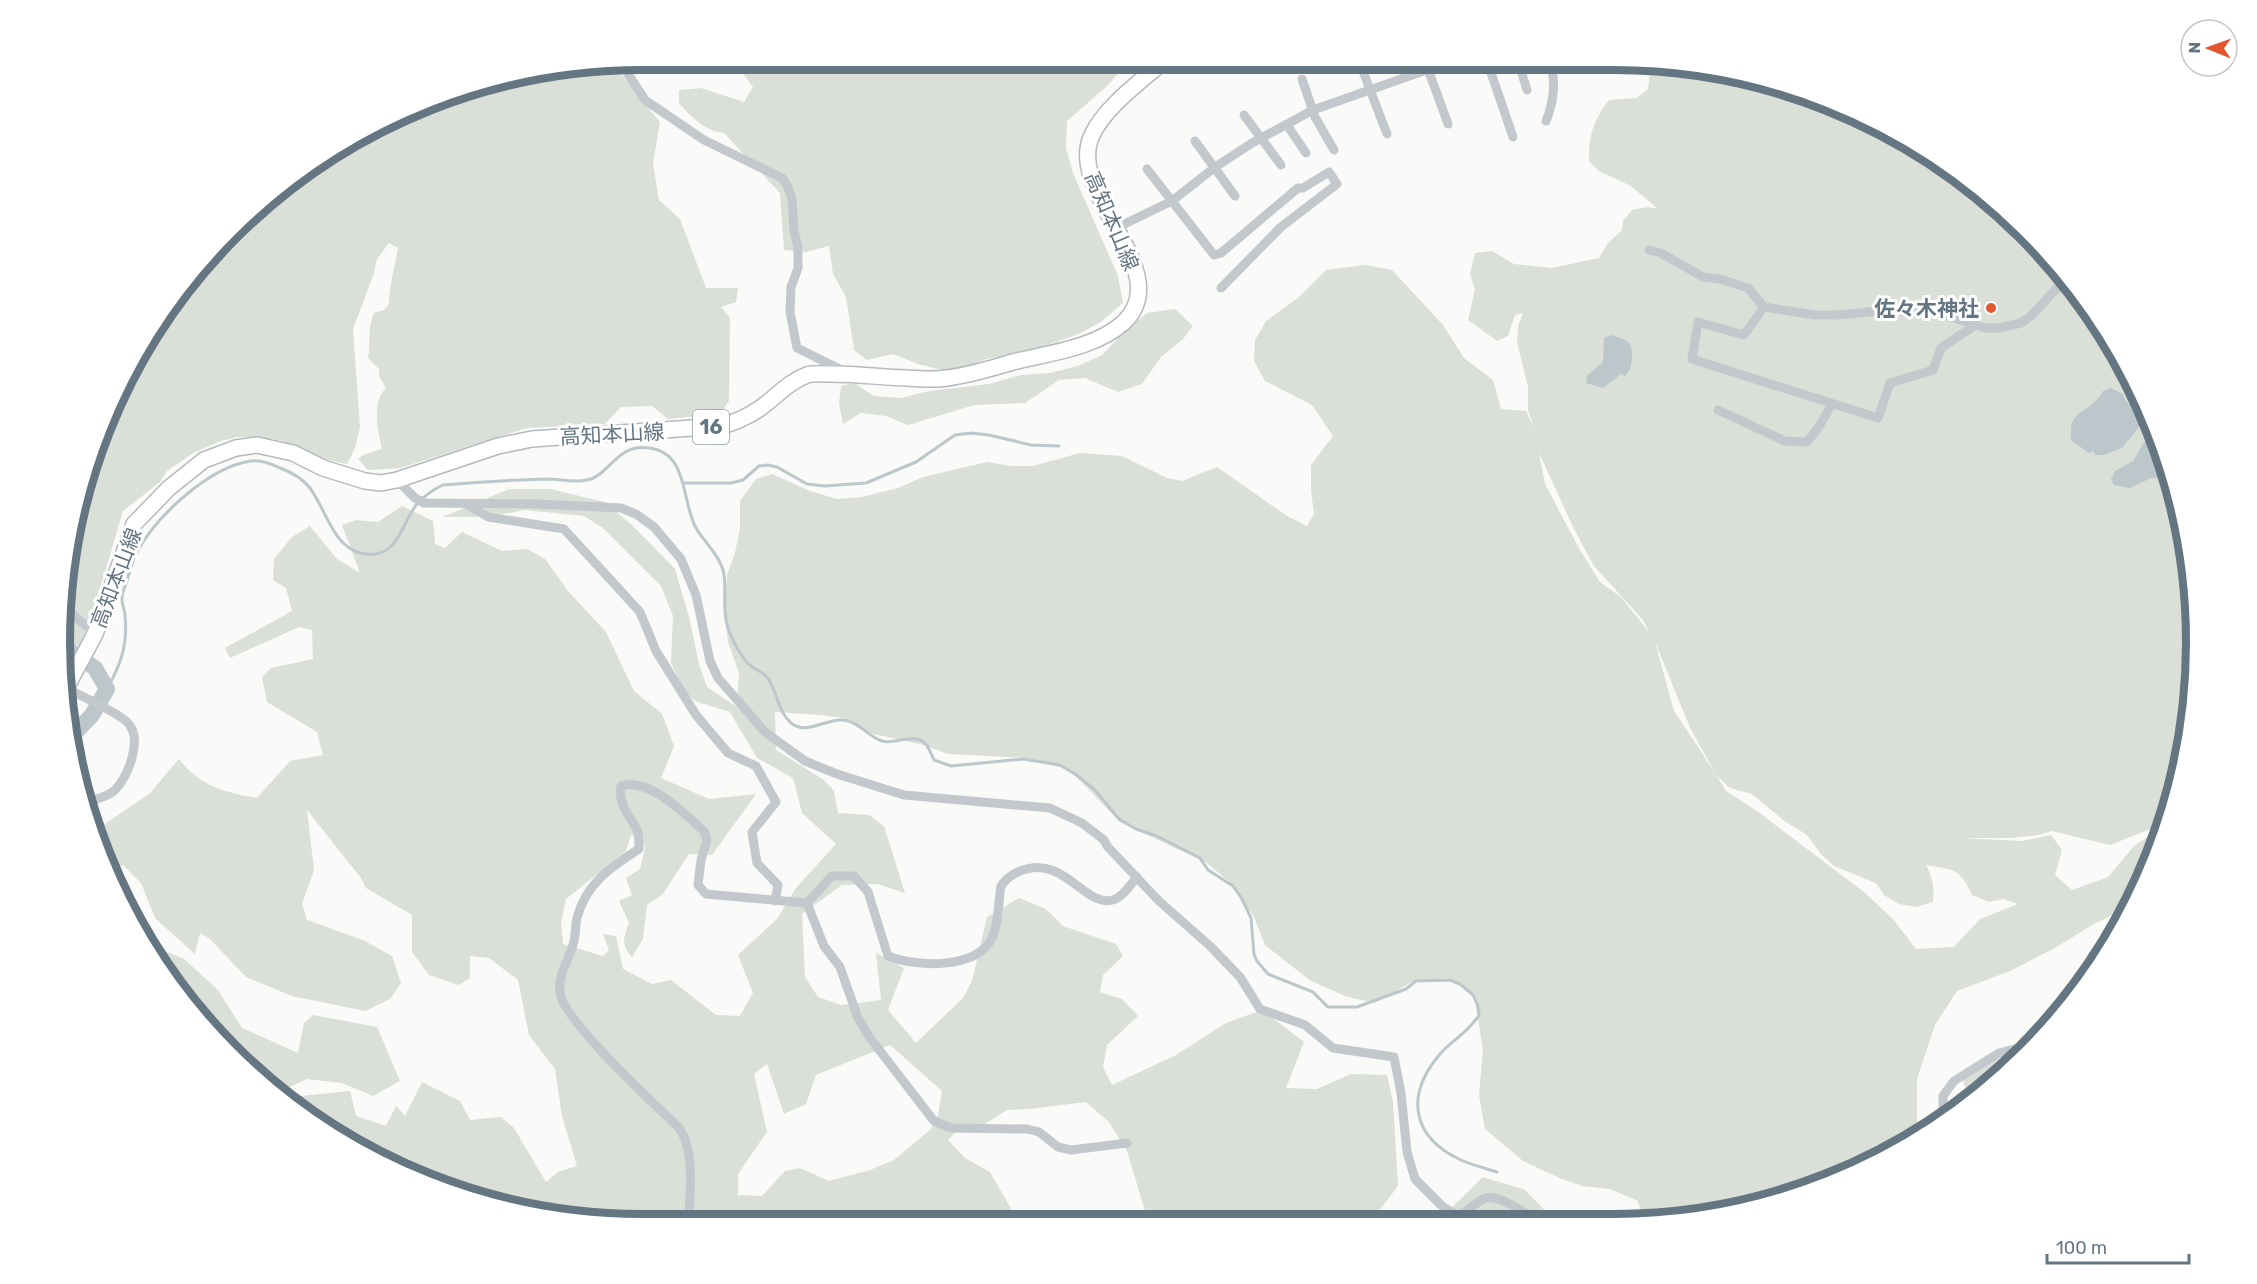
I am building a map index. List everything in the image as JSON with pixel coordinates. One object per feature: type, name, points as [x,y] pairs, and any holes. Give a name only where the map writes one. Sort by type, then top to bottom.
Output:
[{"type":"main road","name":"高知本山線","points":[[72,676],[92,639],[134,524],[169,488],[204,460],[236,448],[257,445],[293,453],[323,468],[365,481],[381,483],[397,480],[498,446],[532,439],[723,426],[740,421],[787,386],[809,375],[850,374],[948,378],[1079,345],[1110,332],[1131,314],[1137,302],[1138,288],[1132,260],[1089,171],[1088,146],[1098,124],[1111,109],[1154,70]]},
{"type":"street","points":[[1363,70],[1387,134]]},
{"type":"street","points":[[1116,228],[1172,201],[1214,168],[1260,138],[1313,110],[1415,70]]},
{"type":"street","points":[[1429,70],[1448,124]]},
{"type":"street","points":[[1490,70],[1513,137]]},
{"type":"street","points":[[1521,70],[1527,90]]},
{"type":"street","points":[[1546,121],[1554,101],[1553,70]]},
{"type":"street","points":[[626,71],[645,100],[704,140],[782,178],[792,199],[794,231],[798,247],[798,268],[791,287],[790,312],[796,348],[850,374]]},
{"type":"street","points":[[1302,79],[1314,117],[1334,150]]},
{"type":"street","points":[[1244,115],[1281,165]]},
{"type":"street","points":[[1287,125],[1306,153]]},
{"type":"street","points":[[1195,141],[1235,196]]},
{"type":"street","points":[[1146,169],[1214,255],[1221,253],[1298,188],[1303,188],[1329,172],[1337,184],[1281,227],[1221,288]]},
{"type":"street","points":[[1649,249],[1661,252],[1703,277],[1720,279],[1748,288],[1764,307],[1815,315],[1923,311],[1945,315],[1974,326],[1999,328],[2021,323],[2061,286]]},
{"type":"street","points":[[1764,307],[1744,335],[1698,322],[1692,359],[1878,418],[1890,383],[1933,370],[1941,348],[1974,326]]},
{"type":"street","points":[[1718,410],[1785,441],[1807,442],[1832,404]]},
{"type":"street","points":[[397,480],[415,498],[424,503],[621,508],[636,514],[654,527],[681,559],[696,595],[710,661],[718,678],[765,732],[805,761],[837,774],[904,795],[1050,808],[1082,823],[1104,840],[1159,901],[1210,946],[1240,977],[1260,1009],[1305,1025],[1333,1048],[1394,1057],[1401,1093],[1407,1152],[1415,1179],[1442,1206],[1455,1214]]},
{"type":"street","points":[[464,503],[488,517],[564,529],[640,612],[656,651],[696,715],[728,753],[756,766],[776,802],[752,832],[757,863],[778,885],[775,901]]},
{"type":"street","points":[[72,614],[92,639]]},
{"type":"street","points":[[73,693],[118,716],[132,729],[134,746],[122,780],[114,791],[93,800]]},
{"type":"street","points":[[689,1214],[689,1157],[686,1138],[680,1129],[618,1070],[561,1000],[560,971],[573,944],[576,919],[585,897],[604,872],[639,849],[637,830],[624,810],[620,796],[621,786],[637,785],[656,792],[704,831],[707,840],[701,860],[699,885],[706,894],[807,903]]},
{"type":"street","points":[[807,903],[832,876],[854,876],[868,892],[888,956],[913,963],[946,964],[979,953],[991,939],[1001,886],[1015,873],[1032,867],[1052,869],[1071,879],[1097,900],[1113,900],[1122,895],[1137,878]]},
{"type":"street","points":[[807,903],[824,946],[840,967],[858,1018],[870,1038],[934,1121],[951,1128],[1027,1129],[1039,1132],[1058,1147],[1071,1150],[1127,1143]]},
{"type":"street","points":[[1943,1110],[1943,1096],[1954,1081],[1999,1053],[2016,1049]]},
{"type":"street","points":[[1461,1214],[1486,1197],[1496,1197],[1526,1214]]},
{"type":"shaded area","points":[[735,70],[1121,70],[1107,86],[1067,121],[1066,148],[1073,173],[1118,276],[1123,303],[1102,321],[1079,334],[1030,351],[986,359],[962,370],[950,372],[918,364],[893,354],[867,360],[854,350],[846,297],[833,274],[829,246],[806,252],[784,250],[780,193],[724,133],[705,126],[679,103],[679,90],[701,88],[744,102],[753,87],[744,75]]},
{"type":"shaded area","points":[[619,71],[660,122],[653,163],[659,200],[680,219],[706,288],[738,288],[736,302],[721,307],[730,318],[729,401],[720,414],[668,419],[652,406],[621,407],[605,424],[527,428],[400,468],[368,470],[358,459],[382,449],[377,408],[381,394],[386,388],[379,376],[379,369],[368,358],[374,313],[384,310],[389,304],[398,248],[389,243],[377,259],[353,329],[360,427],[355,448],[347,464],[324,459],[283,441],[259,437],[237,437],[193,453],[167,471],[160,482],[123,511],[82,643],[70,649],[75,567],[81,531],[101,458],[129,389],[167,324],[212,265],[265,212],[304,181],[315,177],[324,167],[389,129],[458,101],[531,81],[567,75]]},
{"type":"shaded area","points":[[1650,72],[1690,75],[1726,81],[1799,101],[1868,129],[1901,147],[1933,167],[1992,212],[2045,265],[2090,324],[2110,356],[2143,423],[2167,494],[2176,531],[2185,605],[2185,679],[2176,753],[2156,827],[2110,845],[2052,831],[2012,838],[1960,838],[2022,841],[2051,835],[2062,850],[2055,875],[2072,890],[2108,877],[2134,846],[2153,833],[2128,895],[2118,914],[2092,925],[2055,948],[2010,971],[1957,991],[1935,1025],[1917,1079],[1917,1124],[1919,1126],[1868,1155],[1799,1183],[1763,1194],[1690,1209],[1652,1212],[1641,1213],[1638,1201],[1610,1189],[1582,1186],[1562,1179],[1523,1161],[1485,1129],[1479,1095],[1483,1050],[1474,995],[1447,978],[1412,982],[1374,1003],[1345,996],[1311,981],[1265,945],[1254,917],[1232,884],[1207,863],[1120,822],[1070,770],[1028,758],[948,754],[920,744],[869,733],[843,718],[775,712],[776,750],[824,780],[834,791],[838,813],[869,815],[884,826],[905,893],[877,884],[842,885],[802,914],[805,977],[818,997],[841,1005],[881,1000],[876,953],[904,968],[888,1010],[916,1043],[963,998],[972,981],[987,917],[1019,898],[1046,909],[1063,926],[1116,944],[1123,956],[1103,975],[1100,992],[1122,999],[1138,1016],[1107,1045],[1103,1067],[1112,1085],[1176,1055],[1226,1023],[1262,1010],[1304,1042],[1286,1088],[1317,1089],[1351,1074],[1387,1075],[1393,1102],[1398,1186],[1377,1214],[1146,1214],[1127,1151],[1109,1122],[1086,1102],[1007,1110],[980,1127],[962,1125],[948,1140],[965,1158],[990,1172],[1014,1214],[642,1214],[567,1209],[494,1194],[423,1170],[389,1155],[324,1117],[296,1096],[350,1091],[356,1116],[386,1126],[396,1106],[405,1116],[422,1082],[460,1101],[470,1120],[501,1117],[514,1128],[546,1182],[558,1172],[577,1166],[562,1116],[555,1069],[529,1035],[518,980],[489,958],[470,956],[470,978],[459,985],[429,975],[412,952],[412,915],[366,888],[361,878],[307,810],[314,870],[302,904],[307,920],[363,940],[392,956],[401,983],[390,999],[365,1011],[292,996],[246,977],[209,938],[200,933],[195,954],[155,918],[141,883],[123,865],[117,867],[101,826],[149,794],[179,759],[196,776],[214,787],[257,798],[290,761],[323,755],[317,732],[267,702],[262,677],[271,668],[313,659],[312,630],[299,627],[230,658],[225,648],[292,611],[286,588],[273,580],[274,559],[292,537],[310,526],[337,559],[360,573],[342,525],[356,520],[378,522],[402,506],[433,521],[435,544],[445,548],[462,532],[502,551],[527,549],[545,559],[568,591],[606,632],[634,691],[662,714],[674,746],[661,778],[709,799],[756,794],[712,855],[689,854],[662,895],[647,905],[643,939],[632,957],[624,941],[629,923],[619,901],[632,895],[626,878],[640,869],[645,848],[643,841],[631,835],[626,851],[566,899],[561,923],[563,944],[603,956],[609,950],[603,934],[616,936],[623,969],[652,984],[671,980],[716,1015],[740,1016],[753,993],[738,955],[777,919],[796,888],[836,844],[802,813],[793,778],[757,758],[730,712],[695,701],[685,692],[671,663],[673,616],[661,586],[603,528],[584,516],[525,510],[488,517],[443,517],[509,489],[550,489],[605,502],[635,528],[675,569],[707,687],[737,707],[739,673],[728,642],[725,616],[727,575],[735,553],[740,528],[740,501],[756,479],[772,474],[810,491],[837,499],[862,497],[898,488],[923,477],[987,462],[1012,466],[1033,466],[1080,453],[1122,456],[1167,478],[1182,481],[1217,467],[1287,516],[1307,526],[1314,514],[1311,465],[1333,436],[1312,405],[1265,381],[1254,361],[1255,340],[1266,321],[1299,297],[1326,270],[1365,265],[1392,270],[1443,325],[1464,358],[1493,380],[1501,409],[1526,411],[1535,430],[1528,410],[1528,387],[1517,342],[1518,326],[1523,313],[1515,315],[1508,336],[1497,341],[1468,320],[1475,290],[1470,274],[1475,253],[1492,251],[1514,264],[1552,268],[1599,258],[1608,243],[1622,230],[1623,221],[1632,210],[1648,207],[1658,209],[1631,186],[1599,171],[1589,161],[1593,129],[1609,100],[1637,98],[1648,89]],"holes":[[[1539,453],[1594,566],[1643,620],[1649,632],[1621,597],[1600,582],[1580,550],[1545,484]],[[1655,642],[1691,730],[1716,774],[1674,711]],[[1717,776],[1730,788],[1752,794],[1783,820],[1807,835],[1821,854],[1834,866],[1876,883],[1884,895],[1899,904],[1916,907],[1933,902],[1933,883],[1926,865],[1954,871],[1963,879],[1972,895],[1989,902],[2003,899],[2018,904],[1980,919],[1954,947],[1916,949],[1893,919],[1864,892],[1757,811],[1726,791]],[[890,1045],[942,1091],[938,1115],[931,1129],[894,1160],[870,1170],[829,1181],[800,1168],[785,1171],[762,1196],[738,1195],[738,1174],[767,1132],[754,1074],[767,1064],[784,1114],[806,1104],[816,1075]]]},
{"type":"shaded area","points":[[1175,309],[1193,326],[1183,339],[1161,357],[1142,384],[1118,392],[1085,378],[1059,380],[1025,403],[974,405],[908,425],[886,416],[861,413],[843,424],[839,403],[841,386],[854,383],[874,396],[901,398],[929,391],[989,384],[1021,375],[1050,373],[1078,366],[1102,355],[1126,330],[1147,313]]},
{"type":"shaded area","points":[[1611,335],[1630,344],[1632,358],[1630,370],[1625,376],[1621,374],[1603,388],[1586,383],[1587,376],[1603,362],[1604,338]]},
{"type":"shaded area","points":[[2111,388],[2123,394],[2140,423],[2122,448],[2103,455],[2096,455],[2093,451],[2089,453],[2071,440],[2071,425],[2075,418],[2096,401],[2103,391]]},
{"type":"shaded area","points":[[2150,441],[2162,478],[2151,478],[2130,488],[2114,485],[2111,479],[2115,471],[2133,461],[2144,442]]},
{"type":"shaded area","points":[[160,949],[184,959],[218,990],[242,1028],[298,1053],[304,1023],[313,1015],[377,1027],[400,1081],[373,1096],[342,1083],[307,1079],[286,1089],[265,1072],[212,1019]]},
{"type":"shaded area","points":[[2008,1057],[1967,1092],[1963,1081],[1988,1062]]},
{"type":"shaded area","points":[[1483,1177],[1525,1190],[1548,1214],[1445,1214]]},
{"type":"waterway","points":[[684,483],[731,483],[743,480],[759,466],[768,465],[777,467],[807,484],[824,486],[866,483],[916,462],[955,435],[971,433],[1031,445],[1059,446]]},
{"type":"waterway","points":[[107,689],[120,663],[124,645],[126,626],[122,595],[136,554],[156,525],[184,496],[217,473],[234,465],[262,461],[296,476],[310,488],[317,498],[342,542],[351,549],[375,554],[390,547],[417,504],[429,493],[443,485],[547,479],[582,481],[595,477],[629,450],[649,448],[662,452],[677,468],[696,528],[721,564],[725,584],[726,621],[735,643],[747,662],[765,675],[770,682],[783,713],[791,723],[803,728],[843,720],[854,723],[882,741],[916,739],[926,744],[934,760],[951,766],[1023,759],[1060,765],[1095,790],[1119,819],[1200,858],[1208,870],[1233,886],[1251,918],[1254,954],[1257,961],[1268,974],[1313,992],[1328,1007],[1357,1007],[1406,989],[1416,981],[1450,980],[1460,984],[1473,995],[1479,1015],[1440,1054],[1429,1069],[1421,1085],[1418,1099],[1419,1114],[1423,1127],[1444,1151],[1465,1162],[1497,1172]]},
{"type":"waterway","points":[[71,651],[95,668],[107,689],[92,715],[77,731]]},
{"type":"place","name":"佐々木神社","points":[[1991,308]]}]
